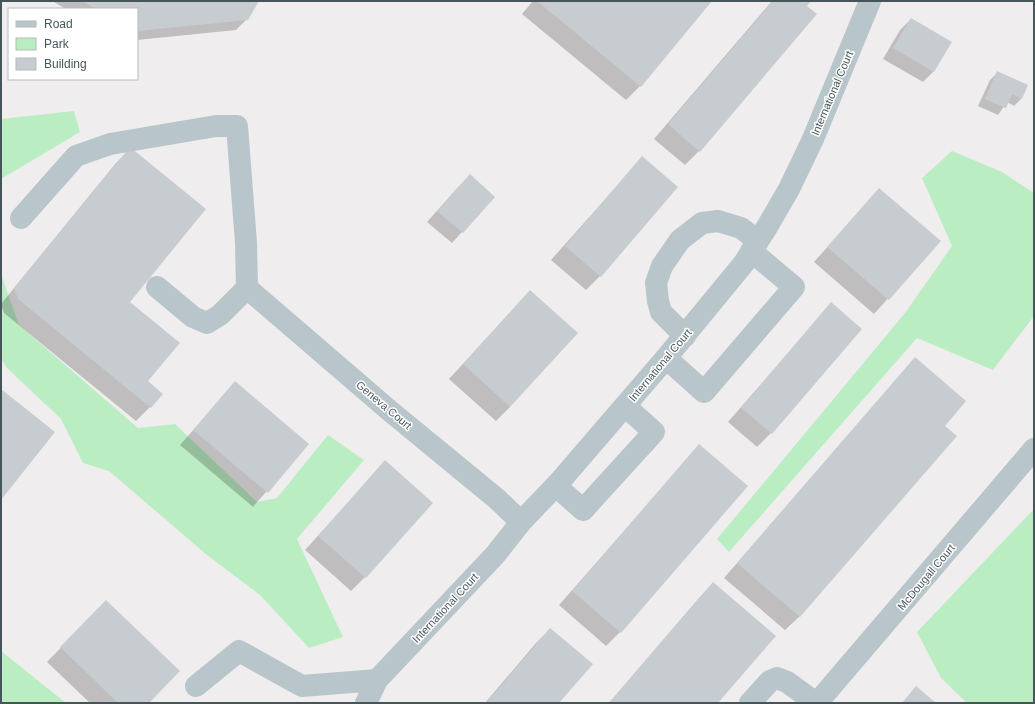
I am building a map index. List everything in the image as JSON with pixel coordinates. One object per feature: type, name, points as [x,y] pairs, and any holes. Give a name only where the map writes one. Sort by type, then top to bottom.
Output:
[{"type":"street","name":"International Court","points":[[376,680],[495,555],[521,522],[556,486],[685,336],[755,246],[789,189],[813,139],[870,1]]},
{"type":"street","points":[[21,218],[76,156],[110,144],[216,126],[237,126],[246,244],[247,288],[220,315],[207,323],[193,317],[157,287]]},
{"type":"street","points":[[666,358],[704,392],[794,287],[755,246],[741,228],[718,221],[702,223],[680,240],[662,266],[656,283],[661,312],[685,336]]},
{"type":"street","name":"Geneva Court","points":[[247,288],[521,522]]},
{"type":"street","points":[[556,486],[583,510],[654,432],[625,406]]},
{"type":"street","name":"McDougall Court","points":[[817,703],[1034,449]]},
{"type":"street","points":[[196,686],[239,651],[302,686],[376,680],[366,703]]},
{"type":"street","points":[[750,703],[770,681],[777,678],[787,682],[817,703]]},
{"type":"green space","points":[[74,111],[80,132],[1,179],[1,119]]},
{"type":"green space","points":[[952,151],[1002,172],[1034,193],[1034,316],[993,370],[917,338],[729,552],[717,539],[905,313],[952,246],[922,178]]},
{"type":"green space","points":[[1,274],[19,325],[138,428],[175,424],[257,502],[277,498],[328,435],[364,460],[297,539],[343,637],[309,648],[260,595],[207,555],[109,471],[83,463],[61,419],[7,368],[1,359]]},
{"type":"green space","points":[[1033,510],[1034,703],[967,703],[941,678],[917,632]]},
{"type":"green space","points":[[1,651],[66,703],[1,703]]},
{"type":"building","points":[[82,1],[259,1],[248,20],[138,31],[138,8],[94,8]]},
{"type":"building","points":[[537,1],[712,1],[641,87]]},
{"type":"building","points":[[773,1],[811,1],[807,6],[817,14],[700,152],[668,124]]},
{"type":"building","points":[[911,18],[952,42],[934,72],[893,48]]},
{"type":"building","points":[[997,71],[1028,85],[1022,99],[1012,94],[1006,108],[985,99]]},
{"type":"building","points":[[130,147],[206,209],[130,302],[180,343],[148,381],[163,394],[151,408],[18,299],[14,288]]},
{"type":"building","points":[[642,156],[678,187],[601,277],[565,246]]},
{"type":"building","points":[[470,174],[495,197],[463,233],[437,211]]},
{"type":"building","points":[[879,188],[941,241],[889,300],[827,247]]},
{"type":"building","points":[[530,290],[578,333],[510,407],[463,364]]},
{"type":"building","points":[[831,302],[862,329],[772,434],[741,408]]},
{"type":"building","points":[[915,357],[966,401],[945,426],[957,436],[800,617],[737,563]]},
{"type":"building","points":[[235,381],[309,444],[268,493],[193,430]]},
{"type":"building","points":[[1,389],[55,432],[1,500]]},
{"type":"building","points":[[699,444],[748,486],[621,633],[572,591]]},
{"type":"building","points":[[385,460],[433,503],[366,578],[318,536]]},
{"type":"building","points":[[713,582],[776,636],[718,703],[609,703]]},
{"type":"building","points":[[106,600],[180,671],[149,703],[118,703],[60,647]]},
{"type":"building","points":[[550,628],[593,664],[559,703],[486,703]]},
{"type":"building","points":[[916,686],[936,703],[902,703]]}]
